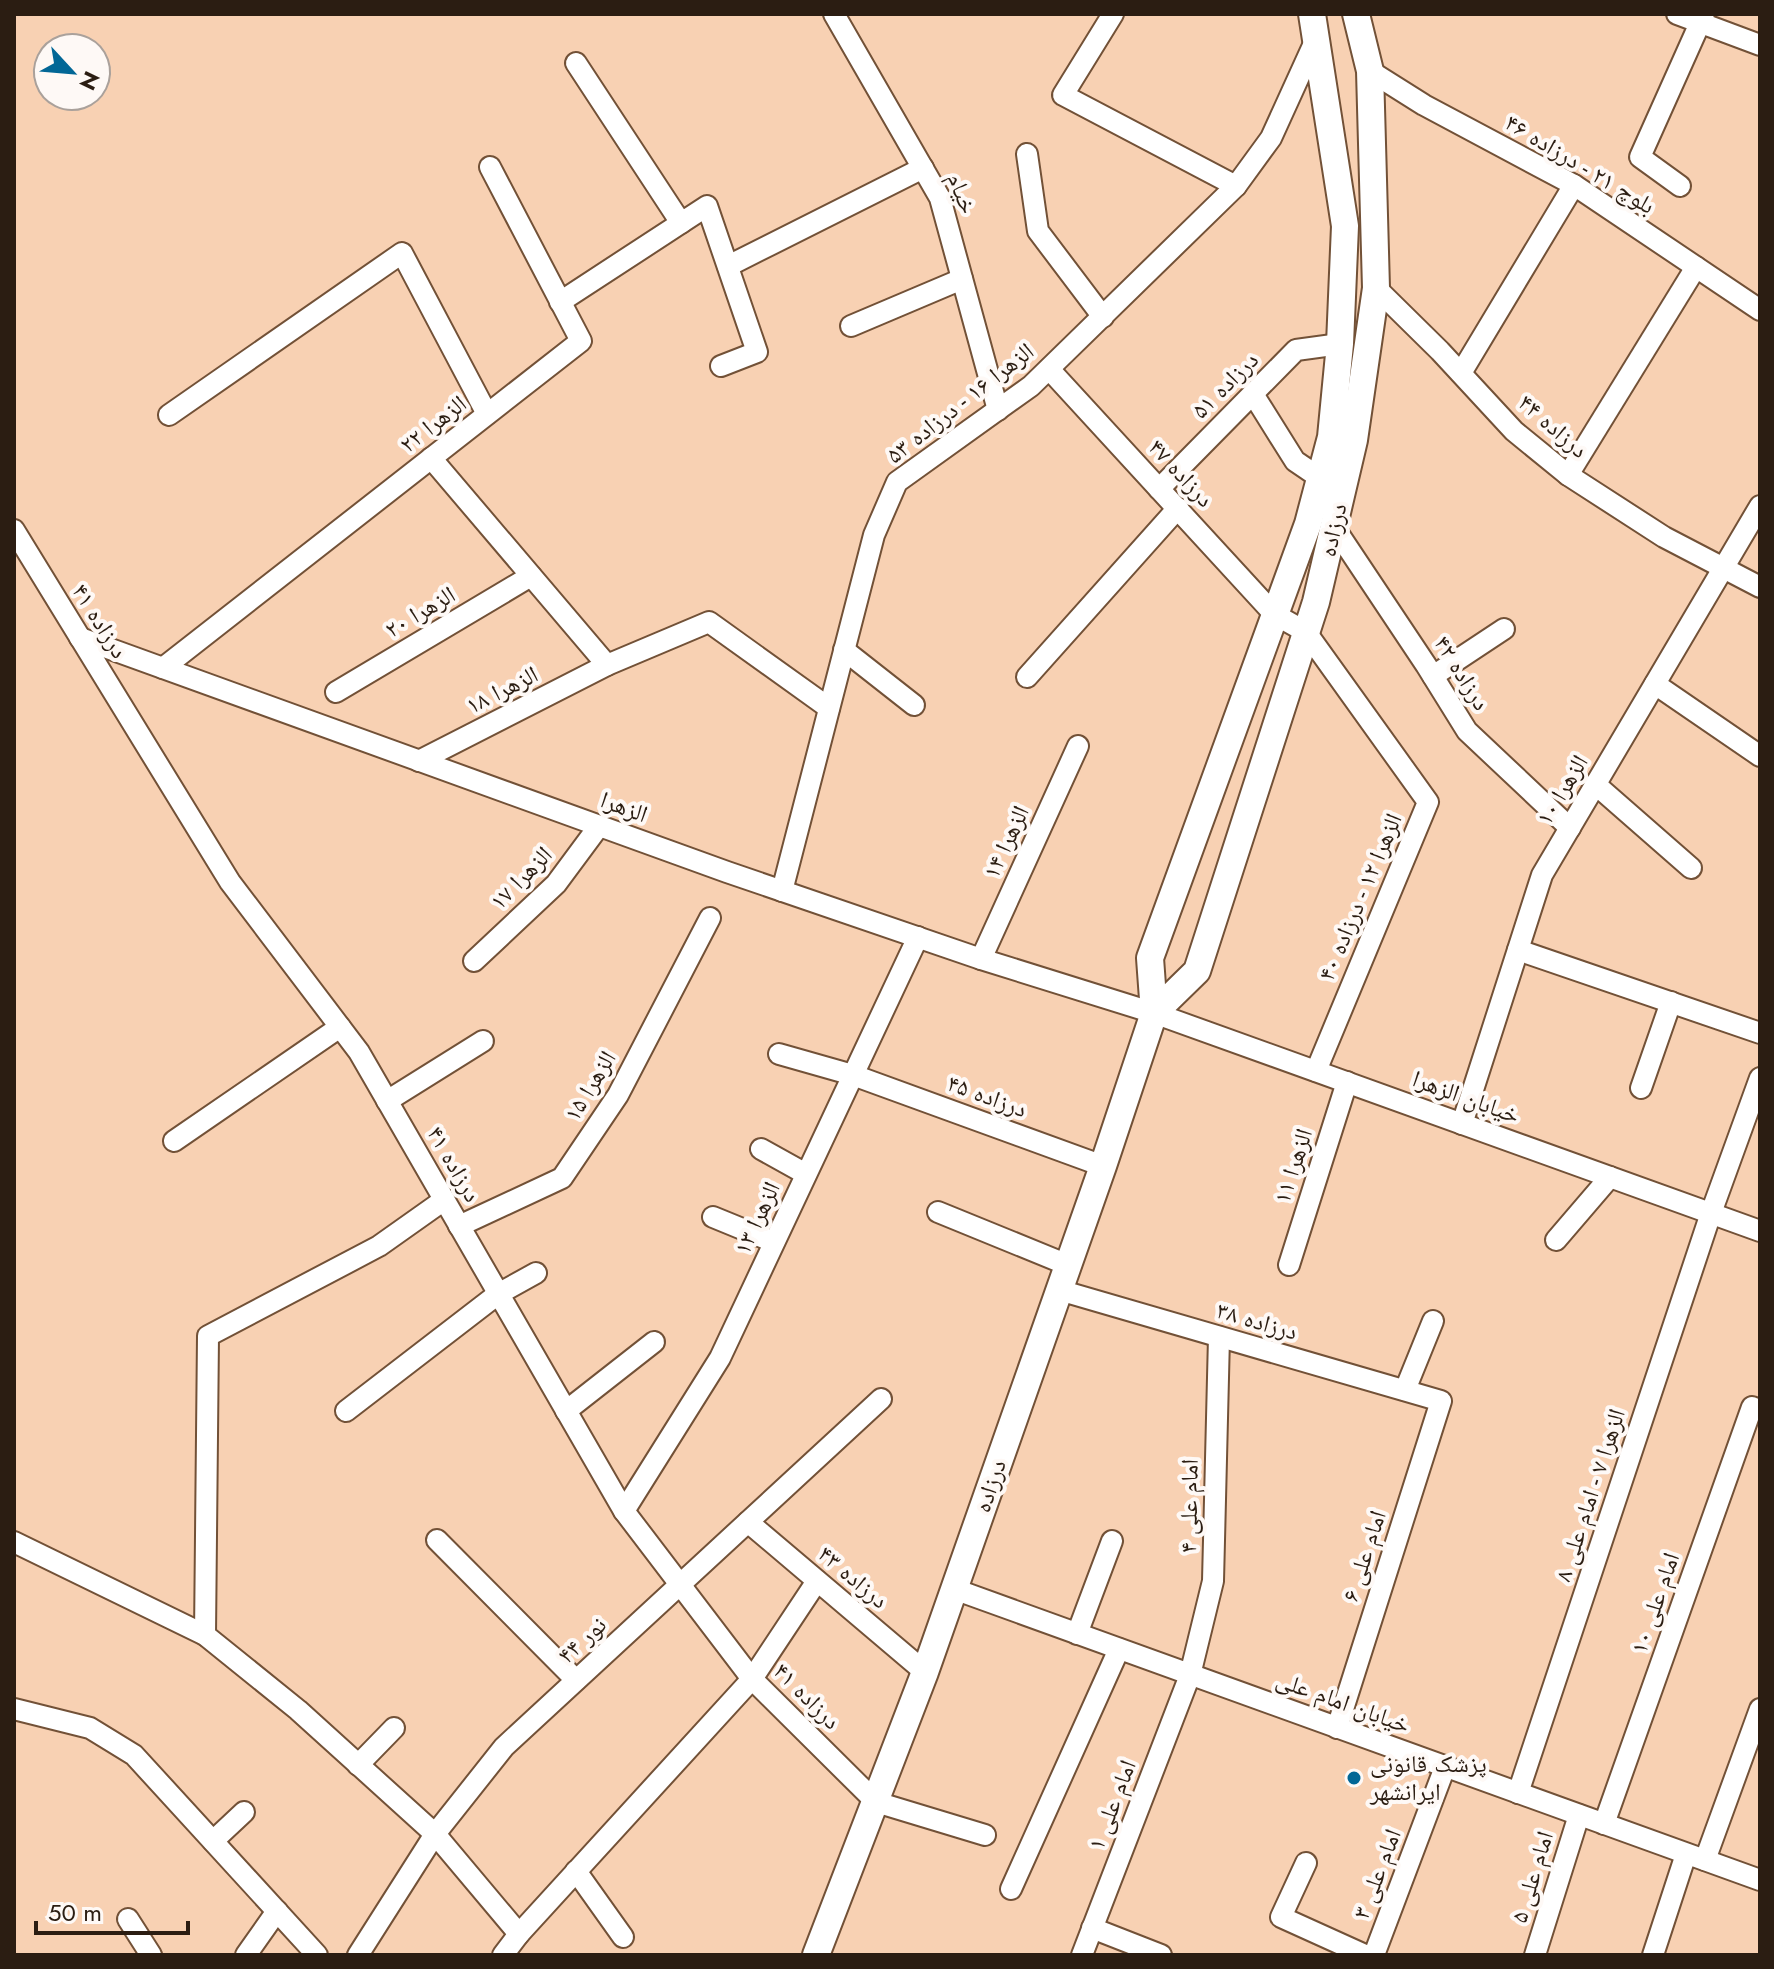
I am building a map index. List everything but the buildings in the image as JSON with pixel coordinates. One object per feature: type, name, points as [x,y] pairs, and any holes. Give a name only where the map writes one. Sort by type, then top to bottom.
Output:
[{"type":"main road","name":"درزاده","points":[[1154,1013],[1197,971],[1306,632],[1354,440],[1376,288],[1370,71],[1356,14]]},
{"type":"main road","name":"درزاده","points":[[816,1955],[925,1672],[1103,1166],[1154,1013],[1150,958],[1308,524],[1331,437],[1340,344],[1345,226],[1314,26]]},
{"type":"street","name":"خیام","points":[[834,14],[940,198],[998,410]]},
{"type":"street","points":[[1113,14],[1063,95],[1236,186]]},
{"type":"street","points":[[1677,14],[1703,18],[1760,45]]},
{"type":"street","points":[[1680,186],[1640,157],[1703,18]]},
{"type":"street","name":"الزهرا ۱۶ - درزاده ۵۳","points":[[782,891],[874,535],[897,482],[1031,386],[1236,186],[1271,138],[1314,26]]},
{"type":"street","points":[[576,63],[681,223]]},
{"type":"street","name":"بلوچ ۲۱ - درزاده ۴۶","points":[[1370,71],[1424,105],[1574,185],[1760,310]]},
{"type":"street","points":[[1027,154],[1038,231],[1103,317]]},
{"type":"street","name":"الزهرا ۲۲","points":[[163,668],[581,341],[490,167]]},
{"type":"street","points":[[728,266],[923,168]]},
{"type":"street","points":[[1461,373],[1574,185]]},
{"type":"street","points":[[560,302],[707,206],[757,352],[721,366]]},
{"type":"street","points":[[169,415],[402,253],[487,414]]},
{"type":"street","points":[[1568,475],[1696,267]]},
{"type":"street","points":[[851,326],[962,279]]},
{"type":"street","name":"درزاده ۴۴","points":[[1376,288],[1514,431],[1568,475],[1664,537],[1760,587]]},
{"type":"street","name":"درزاده ۵۱","points":[[1159,489],[1296,350],[1340,344]]},
{"type":"street","name":"درزاده ۴۷","points":[[1049,369],[1274,614],[1306,632]]},
{"type":"street","points":[[1253,394],[1295,461],[1320,478]]},
{"type":"street","points":[[431,458],[607,665]]},
{"type":"street","name":"الزهرا ۱۰","points":[[1462,1124],[1542,875],[1760,506]]},
{"type":"street","points":[[1027,677],[1178,508]]},
{"type":"street","name":"درزاده ۴۲","points":[[1334,527],[1467,731],[1570,828]]},
{"type":"street","name":"درزاده ۴۱","points":[[14,530],[230,882],[359,1052],[624,1511],[752,1679],[876,1802]]},
{"type":"street","name":"الزهرا ۲۰","points":[[336,692],[531,576]]},
{"type":"street","name":"الزهرا ۱۸","points":[[419,761],[607,665],[709,622],[829,708]]},
{"type":"street","points":[[1433,676],[1504,629]]},
{"type":"street","name":"الزهرا ۱۲ - درزاده ۴۰","points":[[1306,632],[1428,802],[1316,1071]]},
{"type":"street","name":"الزهرا","points":[[80,638],[782,891],[981,959],[1154,1013]]},
{"type":"street","points":[[844,650],[914,705]]},
{"type":"street","points":[[1655,684],[1760,756]]},
{"type":"street","name":"الزهرا ۱۴","points":[[981,959],[1078,746]]},
{"type":"street","points":[[1595,784],[1691,868]]},
{"type":"street","name":"الزهرا ۱۷","points":[[474,961],[556,884],[599,826]]},
{"type":"street","name":"الزهرا ۱۵","points":[[459,1226],[562,1178],[618,1095],[710,918]]},
{"type":"street","name":"الزهرا ۱۳","points":[[624,1511],[720,1358],[918,937]]},
{"type":"street","points":[[1518,950],[1760,1033]]},
{"type":"street","points":[[1641,1088],[1671,1002]]},
{"type":"street","name":"خیابان الزهرا","points":[[1154,1013],[1760,1231]]},
{"type":"street","points":[[174,1141],[340,1027]]},
{"type":"street","points":[[387,1101],[483,1041]]},
{"type":"street","name":"درزاده ۴۵","points":[[779,1054],[853,1075],[1103,1166]]},
{"type":"street","name":"الزهرا ۷ - امام علی ۸","points":[[1518,1793],[1711,1213],[1760,1078]]},
{"type":"street","name":"الزهرا ۱۱","points":[[1289,1265],[1347,1082]]},
{"type":"street","points":[[761,1149],[806,1174]]},
{"type":"street","points":[[1556,1240],[1610,1177]]},
{"type":"street","points":[[205,1635],[208,1336],[379,1246],[444,1200]]},
{"type":"street","points":[[938,1212],[1068,1265]]},
{"type":"street","points":[[713,1217],[774,1242]]},
{"type":"street","points":[[346,1411],[498,1294],[536,1273]]},
{"type":"street","name":"درزاده ۳۸","points":[[1059,1290],[1441,1401]]},
{"type":"street","points":[[1405,1390],[1433,1321]]},
{"type":"street","name":"امام علی ۴","points":[[1190,1675],[1213,1581],[1219,1337]]},
{"type":"street","points":[[566,1411],[654,1342]]},
{"type":"street","name":"نور ۴۴","points":[[358,1955],[435,1834],[504,1747],[881,1399]]},
{"type":"street","name":"امام علی ۶","points":[[1337,1728],[1441,1401]]},
{"type":"street","name":"امام علی ۱۰","points":[[1604,1824],[1752,1407],[1760,1410]]},
{"type":"street","name":"درزاده ۴۳","points":[[748,1522],[925,1672]]},
{"type":"street","points":[[437,1540],[576,1680]]},
{"type":"street","points":[[1077,1634],[1112,1541]]},
{"type":"street","points":[[14,1542],[205,1635],[298,1710],[435,1834],[519,1934]]},
{"type":"street","points":[[503,1955],[752,1679],[817,1581]]},
{"type":"street","name":"خیابان امام علی","points":[[954,1589],[1760,1880]]},
{"type":"street","points":[[1011,1889],[1119,1649]]},
{"type":"street","name":"امام علی ۱","points":[[1082,1955],[1190,1675]]},
{"type":"street","points":[[14,1709],[90,1728],[134,1755],[317,1955]]},
{"type":"street","points":[[1653,1955],[1760,1709]]},
{"type":"street","points":[[358,1765],[394,1728]]},
{"type":"street","name":"امام علی ۳","points":[[1374,1955],[1445,1767]]},
{"type":"street","points":[[876,1802],[985,1835]]},
{"type":"street","points":[[213,1841],[244,1812]]},
{"type":"street","name":"امام علی ۵","points":[[1535,1955],[1579,1815]]},
{"type":"street","points":[[1306,1863],[1281,1917],[1365,1955]]},
{"type":"street","points":[[576,1871],[623,1937]]},
{"type":"street","points":[[246,1955],[277,1911]]},
{"type":"street","points":[[128,1919],[151,1955]]},
{"type":"street","points":[[1092,1928],[1161,1955]]},
{"type":"place","name":"پزشک قانونی ایرانشهر","points":[[1354,1778]]}]
